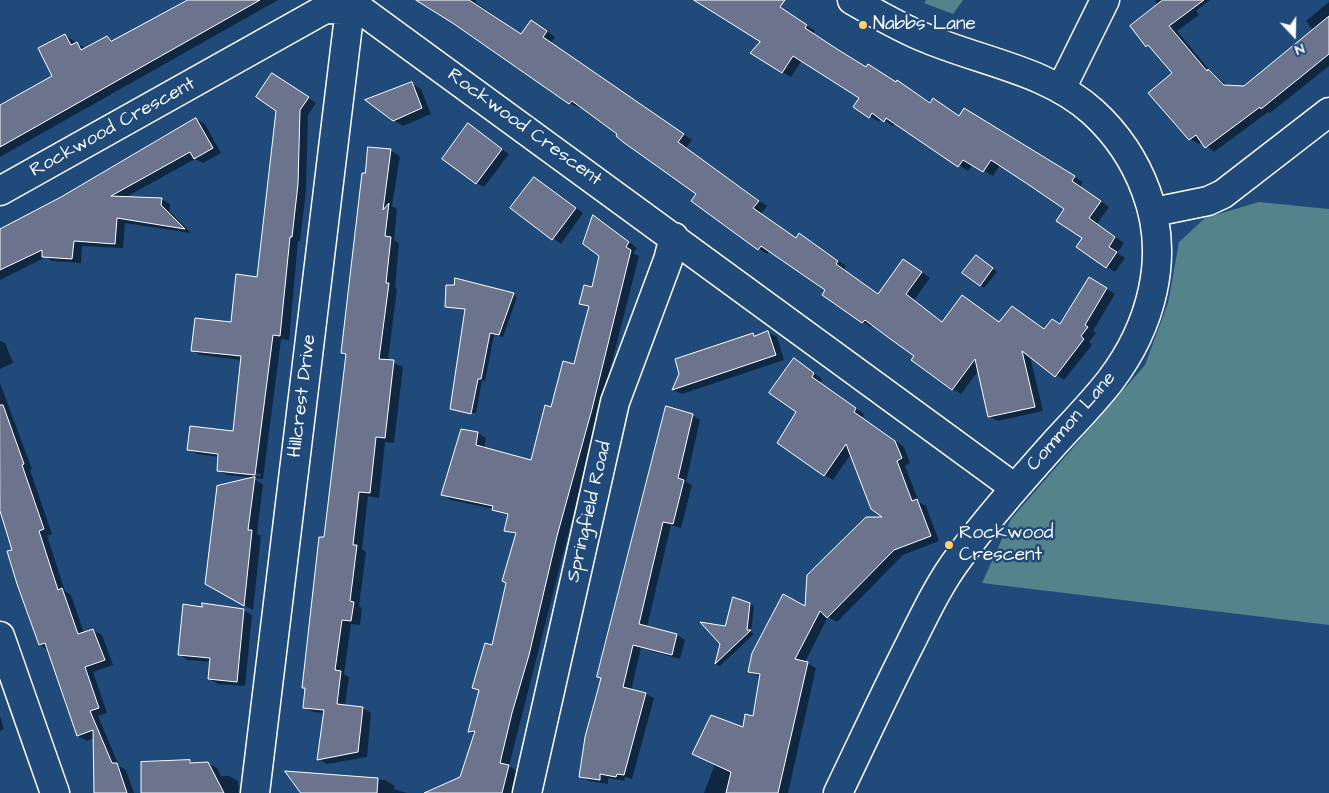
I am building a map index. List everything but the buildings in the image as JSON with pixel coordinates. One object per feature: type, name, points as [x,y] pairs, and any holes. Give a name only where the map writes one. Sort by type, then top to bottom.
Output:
[{"type":"street","points":[[852,0],[928,39],[1021,72],[1061,89],[1093,112],[1119,141],[1138,168],[1154,212],[1208,201],[1223,194],[1329,112]]},
{"type":"street","points":[[1061,89],[1106,0]]},
{"type":"street","name":"Rockwood Crescent","points":[[0,191],[325,9],[350,5],[361,10],[674,237],[1015,488]]},
{"type":"street","name":"Hillcrest Drive","points":[[255,793],[350,5]]},
{"type":"street","name":"Common Lane","points":[[838,793],[925,613],[959,557],[1015,488],[1109,382],[1138,336],[1150,308],[1156,273],[1158,243],[1154,212]]},
{"type":"street","name":"Springfield Road","points":[[527,793],[615,402],[668,260],[674,237]]},
{"type":"street","points":[[0,636],[54,793]]},
{"type":"green space","points":[[926,0],[963,0],[953,14],[924,3]]},
{"type":"green space","points":[[1259,202],[1329,209],[1329,625],[982,583],[1011,519],[1145,365],[1168,303],[1179,242],[1205,218]]},
{"type":"place","name":"Nabbs Lane","points":[[863,25]]},
{"type":"place","name":"Rockwood Crescent","points":[[949,545]]}]
